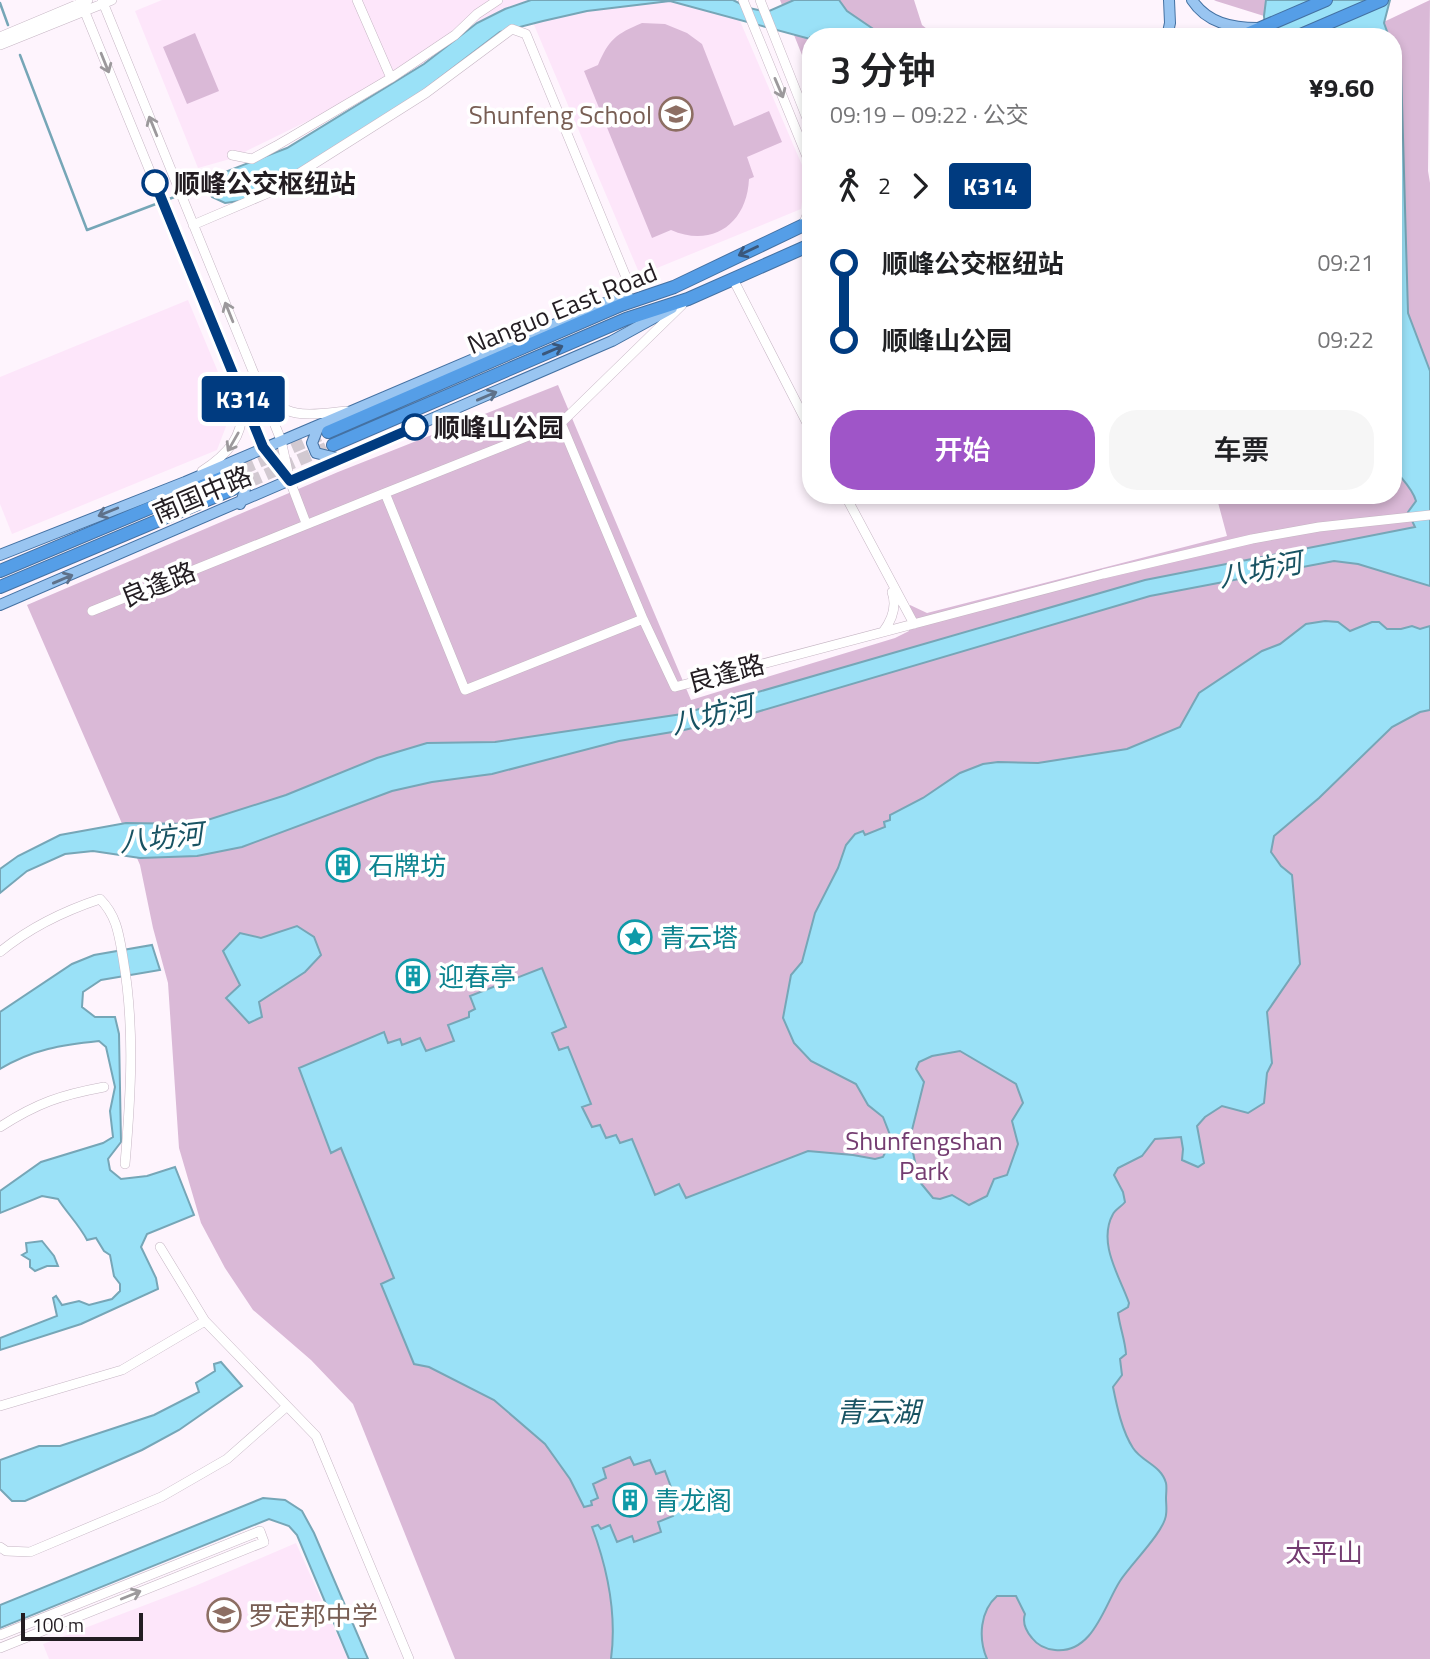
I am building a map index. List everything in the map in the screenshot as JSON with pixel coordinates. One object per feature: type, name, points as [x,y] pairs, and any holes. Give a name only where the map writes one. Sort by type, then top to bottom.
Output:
[{"type":"highway","points":[[1260,28],[1326,0]]},
{"type":"highway","points":[[1317,28],[1382,0]]},
{"type":"highway","name":"Nanguo East Road","points":[[328,432],[621,305],[674,287],[802,226]]},
{"type":"highway","name":"Nanguo East Road","points":[[333,445],[626,319],[688,299],[802,249]]},
{"type":"highway","points":[[0,571],[226,475]]},
{"type":"highway","points":[[0,587],[233,489]]},
{"type":"main road","points":[[1168,0],[1169,28]]},
{"type":"main road","points":[[1192,0],[1203,13],[1219,23],[1241,28],[1260,28]]},
{"type":"main road","name":"南国中路","points":[[0,555],[185,482],[606,303],[674,287]]},
{"type":"main road","name":"南国中路","points":[[0,605],[612,341],[688,299]]},
{"type":"main road","points":[[332,418],[318,428],[312,443],[316,453],[341,459]]},
{"type":"main road","points":[[209,471],[235,467],[243,474],[247,488],[240,503]]},
{"type":"street","points":[[358,0],[391,78]]},
{"type":"street","points":[[232,155],[252,159],[391,78],[455,35],[477,14],[498,0]]},
{"type":"street","points":[[743,0],[802,144]]},
{"type":"street","points":[[760,0],[802,106]]},
{"type":"street","points":[[0,37],[83,4],[106,1],[178,189],[281,440],[290,481],[306,523]]},
{"type":"street","points":[[0,46],[83,4]]},
{"type":"street","points":[[83,4],[263,447],[290,481]]},
{"type":"street","points":[[193,225],[268,193],[426,93],[512,29],[526,34],[626,277]]},
{"type":"street","points":[[733,279],[802,413]]},
{"type":"street","points":[[385,493],[465,690],[643,619],[561,423],[688,299]]},
{"type":"street","points":[[255,375],[276,406],[285,410],[306,414],[351,410]]},
{"type":"street","points":[[185,482],[223,456],[236,439],[243,413],[236,381]]},
{"type":"street","name":"良逢路","points":[[92,611],[561,423]]},
{"type":"street","points":[[850,504],[914,624]]},
{"type":"street","name":"良逢路","points":[[643,619],[675,687],[1103,574],[1252,539],[1320,527],[1430,515]]},
{"type":"street","points":[[883,632],[890,622],[895,601],[889,579]]},
{"type":"street","points":[[0,952],[17,938],[75,907],[100,899],[109,908],[116,922],[121,947],[132,1036],[125,1164]]},
{"type":"street","points":[[0,1127],[30,1108],[71,1093],[104,1087]]},
{"type":"street","points":[[160,1247],[205,1321],[316,1436],[409,1659]]},
{"type":"street","points":[[0,1406],[121,1370],[205,1321]]},
{"type":"street","points":[[0,1547],[30,1552],[161,1497],[227,1459],[286,1407]]},
{"type":"street","points":[[0,1635],[260,1531],[264,1542],[0,1648]]},
{"type":"shaded area","name":"Shunfeng School","points":[[162,0],[731,0],[802,165],[801,209],[640,275],[529,13],[230,159],[198,168],[135,11]]},
{"type":"shaded area","points":[[188,300],[233,408],[217,450],[12,534],[0,504],[0,377]]},
{"type":"shaded area","name":"罗定邦中学","points":[[296,1543],[348,1659],[49,1659],[43,1644],[195,1586]]},
{"type":"green space","points":[[780,0],[914,0],[922,25],[926,28],[802,28],[802,55]]},
{"type":"green space","points":[[1214,0],[1266,0],[1264,16],[1216,1]]},
{"type":"green space","name":"Shunfengshan Park","points":[[1430,0],[1430,1659],[455,1659],[353,1404],[311,1360],[253,1310],[225,1268],[201,1223],[179,1148],[168,983],[140,865],[27,605],[338,472],[558,385],[691,700],[895,638],[909,631],[910,605],[927,613],[1227,536],[1218,504],[1402,504],[1402,28],[1371,28]]},
{"type":"green space","points":[[642,23],[665,24],[687,33],[702,44],[734,126],[769,111],[782,142],[747,157],[754,177],[749,179],[742,208],[734,220],[713,234],[686,235],[671,230],[652,238],[584,71],[598,65],[614,38]]},
{"type":"green space","points":[[195,33],[219,91],[187,104],[163,47]]},
{"type":"water","points":[[531,0],[733,0],[749,8],[767,12],[794,0],[839,0],[847,11],[872,28],[802,28],[802,37],[670,1],[587,11],[500,32],[424,90],[274,188],[240,201],[225,203],[212,197],[205,184],[207,179],[287,148],[424,64],[477,23]]},
{"type":"water","points":[[1266,0],[1390,0],[1384,23],[1386,28],[1265,28]]},
{"type":"water","name":"八坊河","points":[[1402,102],[1408,313],[1430,371],[1430,586],[1358,564],[1334,561],[1150,596],[740,717],[619,741],[492,774],[432,782],[392,791],[242,847],[197,856],[140,858],[93,851],[65,854],[27,871],[0,893],[0,869],[18,856],[60,835],[126,823],[195,824],[286,795],[377,758],[427,743],[495,742],[682,714],[1145,580],[1415,527],[1408,512],[1416,501],[1402,478]]},
{"type":"water","name":"青云湖","points":[[1338,622],[1350,631],[1372,622],[1379,622],[1387,629],[1412,626],[1420,629],[1430,626],[1430,710],[1420,712],[1392,727],[1319,798],[1274,836],[1271,852],[1292,875],[1300,964],[1267,1012],[1272,1063],[1267,1073],[1264,1103],[1248,1113],[1222,1106],[1205,1117],[1197,1126],[1204,1163],[1198,1167],[1182,1160],[1181,1137],[1155,1139],[1142,1156],[1118,1168],[1114,1175],[1125,1202],[1114,1212],[1107,1236],[1112,1260],[1129,1303],[1128,1307],[1118,1313],[1126,1354],[1120,1359],[1122,1375],[1113,1387],[1120,1419],[1129,1441],[1137,1453],[1164,1477],[1166,1515],[1160,1530],[1120,1581],[1096,1626],[1088,1637],[1068,1649],[1045,1648],[1034,1641],[1026,1630],[1025,1614],[1016,1596],[997,1596],[987,1609],[982,1625],[982,1642],[987,1659],[611,1659],[613,1625],[610,1592],[592,1527],[598,1525],[601,1529],[610,1525],[617,1542],[632,1536],[634,1542],[661,1532],[658,1522],[673,1516],[667,1501],[675,1498],[665,1471],[656,1474],[650,1460],[634,1465],[630,1457],[603,1468],[606,1478],[593,1484],[598,1498],[591,1501],[592,1505],[584,1507],[570,1479],[545,1444],[494,1400],[429,1367],[414,1364],[381,1284],[394,1278],[341,1148],[331,1153],[299,1068],[384,1032],[388,1043],[400,1039],[402,1045],[420,1038],[426,1051],[454,1041],[448,1025],[469,1017],[469,1012],[475,1009],[470,996],[542,968],[566,1027],[552,1033],[559,1050],[568,1047],[591,1104],[582,1107],[592,1127],[600,1125],[606,1138],[616,1135],[620,1143],[632,1139],[655,1195],[679,1184],[686,1198],[808,1151],[875,1159],[883,1157],[890,1135],[883,1117],[868,1105],[856,1084],[811,1061],[794,1043],[783,1018],[791,975],[802,962],[815,913],[838,868],[846,845],[855,834],[863,831],[865,835],[885,827],[884,822],[890,820],[890,815],[923,798],[960,773],[983,764],[1038,763],[1127,749],[1180,727],[1199,693],[1262,651],[1280,644],[1306,624]],"holes":[[[960,1051],[1016,1084],[1023,1103],[1012,1121],[1018,1144],[1007,1175],[994,1179],[987,1196],[969,1205],[952,1195],[933,1198],[919,1181],[910,1138],[924,1082],[916,1069],[919,1062],[932,1056]]]},
{"type":"water","points":[[297,926],[314,937],[321,955],[305,972],[259,1002],[262,1017],[249,1023],[226,998],[240,985],[223,951],[240,933],[261,938]]},
{"type":"water","points":[[152,945],[160,970],[101,980],[83,992],[82,1007],[95,1017],[115,1017],[119,1034],[121,1142],[108,1159],[110,1170],[121,1179],[147,1176],[175,1167],[194,1215],[147,1234],[141,1247],[156,1278],[158,1289],[81,1324],[0,1350],[0,1338],[57,1316],[53,1298],[56,1296],[62,1305],[79,1301],[89,1305],[112,1299],[120,1291],[120,1284],[114,1276],[110,1255],[96,1238],[87,1240],[58,1199],[42,1196],[0,1213],[0,1191],[41,1162],[103,1143],[113,1137],[110,1111],[115,1087],[106,1047],[99,1041],[60,1046],[36,1052],[0,1069],[0,1012],[72,964],[94,955]]},
{"type":"water","points":[[42,1241],[58,1266],[47,1266],[35,1271],[30,1267],[30,1260],[22,1255],[27,1252],[26,1243]]},
{"type":"water","points":[[221,1362],[242,1386],[179,1430],[142,1450],[25,1501],[12,1501],[0,1489],[0,1460],[39,1446],[60,1446],[154,1415],[199,1392],[196,1383],[215,1371],[214,1364]]},
{"type":"water","points":[[263,1498],[285,1500],[302,1511],[368,1659],[349,1659],[297,1535],[289,1526],[269,1519],[0,1628],[0,1605]]},
{"type":"waterway","points":[[0,3],[8,25]]},
{"type":"waterway","points":[[20,55],[87,230],[177,196]]},
{"type":"waterway","points":[[184,193],[207,184]]},
{"type":"tunnel","points":[[226,476],[328,432]]},
{"type":"tunnel","points":[[233,489],[333,445]]},
{"type":"bus line","name":"K314","points":[[155,183],[263,447],[290,481],[415,427]]},
{"type":"place","name":"Shunfeng School","points":[[676,114]]},
{"type":"place","name":"顺峰公交枢纽站","points":[[155,183]]},
{"type":"place","name":"顺峰山公园","points":[[415,427]]},
{"type":"place","name":"石牌坊","points":[[343,865]]},
{"type":"place","name":"青云塔","points":[[635,937]]},
{"type":"place","name":"迎春亭","points":[[413,976]]},
{"type":"place","name":"青龙阁","points":[[630,1500]]},
{"type":"place","name":"罗定邦中学","points":[[224,1615]]},
{"type":"park label","name":"太平山","points":[[1324,1552]]}]
